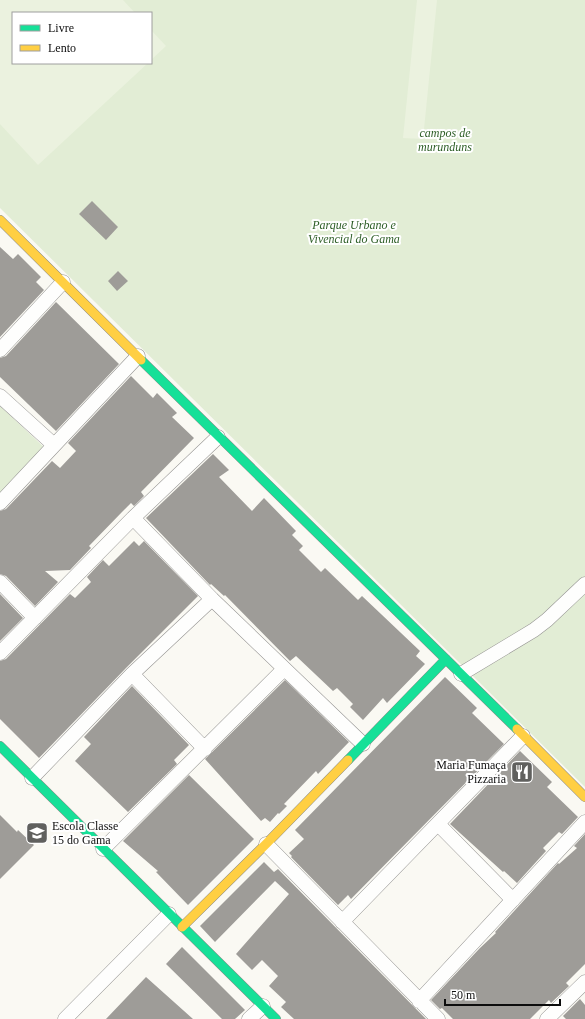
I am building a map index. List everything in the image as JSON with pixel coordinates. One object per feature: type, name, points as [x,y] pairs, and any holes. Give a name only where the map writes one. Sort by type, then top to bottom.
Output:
[{"type":"street","points":[[0,220],[218,437],[585,797]]},
{"type":"street","points":[[0,350],[63,282]]},
{"type":"street","points":[[0,503],[138,356]]},
{"type":"street","points":[[0,396],[54,445]]},
{"type":"street","points":[[0,653],[133,518],[218,437]]},
{"type":"street","points":[[133,518],[284,670],[363,744]]},
{"type":"street","points":[[0,582],[35,618]]},
{"type":"street","points":[[461,674],[534,630],[547,620],[585,584]]},
{"type":"street","points":[[32,778],[132,674],[212,599]]},
{"type":"street","points":[[182,927],[266,844],[446,659]]},
{"type":"street","points":[[103,849],[284,670]]},
{"type":"street","points":[[132,674],[205,749]]},
{"type":"street","points":[[342,922],[523,736]]},
{"type":"street","points":[[0,746],[276,1019]]},
{"type":"street","points":[[419,1001],[585,822]]},
{"type":"street","points":[[438,824],[513,900]]},
{"type":"street","points":[[266,844],[438,1019]]},
{"type":"street","points":[[65,1019],[169,914]]},
{"type":"street","points":[[547,1019],[585,982]]},
{"type":"street","points":[[250,1019],[263,1006]]},
{"type":"green space","name":"Parque Urbano e Vivencial do Gama","points":[[0,0],[585,0],[585,787],[0,208]]},
{"type":"green space","points":[[0,0],[123,0],[134,12],[12,12],[12,64],[147,64],[38,165],[0,124]]},
{"type":"green space","points":[[417,0],[437,0],[423,139],[403,138]]},
{"type":"green space","points":[[152,31],[166,46],[152,59]]},
{"type":"green space","points":[[0,406],[46,449],[0,498]]},
{"type":"building","points":[[92,201],[118,227],[106,240],[79,214]]},
{"type":"building","points":[[0,247],[13,259],[18,254],[41,277],[36,282],[44,290],[0,337]]},
{"type":"building","points":[[118,271],[128,281],[117,291],[108,281]]},
{"type":"building","points":[[56,302],[119,364],[56,431],[0,377],[0,358],[6,356]]},
{"type":"building","points":[[131,376],[153,398],[157,393],[177,413],[172,417],[194,438],[141,492],[144,496],[134,506],[131,503],[122,512],[89,546],[91,548],[70,570],[45,571],[58,582],[35,606],[6,576],[0,574],[0,511],[6,509],[52,461],[60,468],[76,451],[68,443]]},
{"type":"building","points":[[213,454],[229,470],[219,477],[252,511],[264,498],[296,531],[292,535],[303,546],[299,550],[321,572],[325,568],[358,600],[362,596],[420,651],[416,656],[425,664],[387,703],[383,698],[363,720],[350,707],[353,704],[337,688],[333,691],[296,656],[290,661],[225,595],[224,596],[211,584],[210,585],[146,518]]},
{"type":"building","points":[[134,541],[139,546],[144,541],[198,596],[39,758],[0,719],[0,661],[6,659],[70,594],[75,598],[91,582],[87,577],[103,560],[109,566]]},
{"type":"building","points":[[0,594],[23,618],[0,641]]},
{"type":"building","points":[[445,677],[477,708],[472,713],[504,744],[351,899],[348,895],[338,905],[291,857],[292,856],[289,853],[304,839],[295,830]]},
{"type":"building","points":[[285,680],[349,742],[318,774],[316,771],[284,804],[287,806],[279,814],[278,813],[270,822],[265,818],[261,821],[205,759]]},
{"type":"building","points":[[132,686],[189,745],[174,760],[177,764],[128,812],[75,761],[91,744],[84,737]]},
{"type":"building","points":[[520,751],[552,782],[547,787],[578,817],[562,834],[559,832],[543,848],[546,851],[517,883],[450,824]]},
{"type":"building","points":[[189,775],[254,839],[188,905],[156,872],[158,871],[123,841]]},
{"type":"building","points":[[0,815],[17,832],[18,830],[34,845],[0,879]]},
{"type":"building","points":[[585,834],[585,964],[566,983],[569,986],[551,1003],[549,1000],[530,1019],[453,1019],[442,1008],[440,1009],[431,1000],[496,933],[495,932],[558,863],[559,864],[577,848],[574,846]]},
{"type":"building","points":[[264,862],[274,872],[278,869],[426,1019],[294,1019],[281,1007],[286,1002],[269,986],[278,976],[262,960],[252,970],[236,954],[289,894],[275,881],[215,942],[200,926]]},
{"type":"building","points":[[182,947],[245,1010],[235,1019],[222,1019],[166,964]]},
{"type":"building","points":[[146,977],[193,1019],[106,1019]]},
{"type":"building","points":[[580,999],[585,1005],[585,1019],[566,1019],[563,1016]]},
{"type":"traffic: fast","points":[[141,360],[517,729]]},
{"type":"traffic: fast","points":[[348,760],[446,659]]},
{"type":"traffic: fast","points":[[0,746],[276,1019]]},
{"type":"traffic: slow","points":[[0,220],[141,360]]},
{"type":"traffic: slow","points":[[517,729],[585,797]]},
{"type":"traffic: slow","points":[[182,927],[348,760]]},
{"type":"place","name":"Maria Fumaça Pizzaria","points":[[522,772]]},
{"type":"place","name":"Escola Classe 15 do Gama","points":[[37,833]]},
{"type":"park label","name":"campos de murunduns","points":[[445,140]]}]
